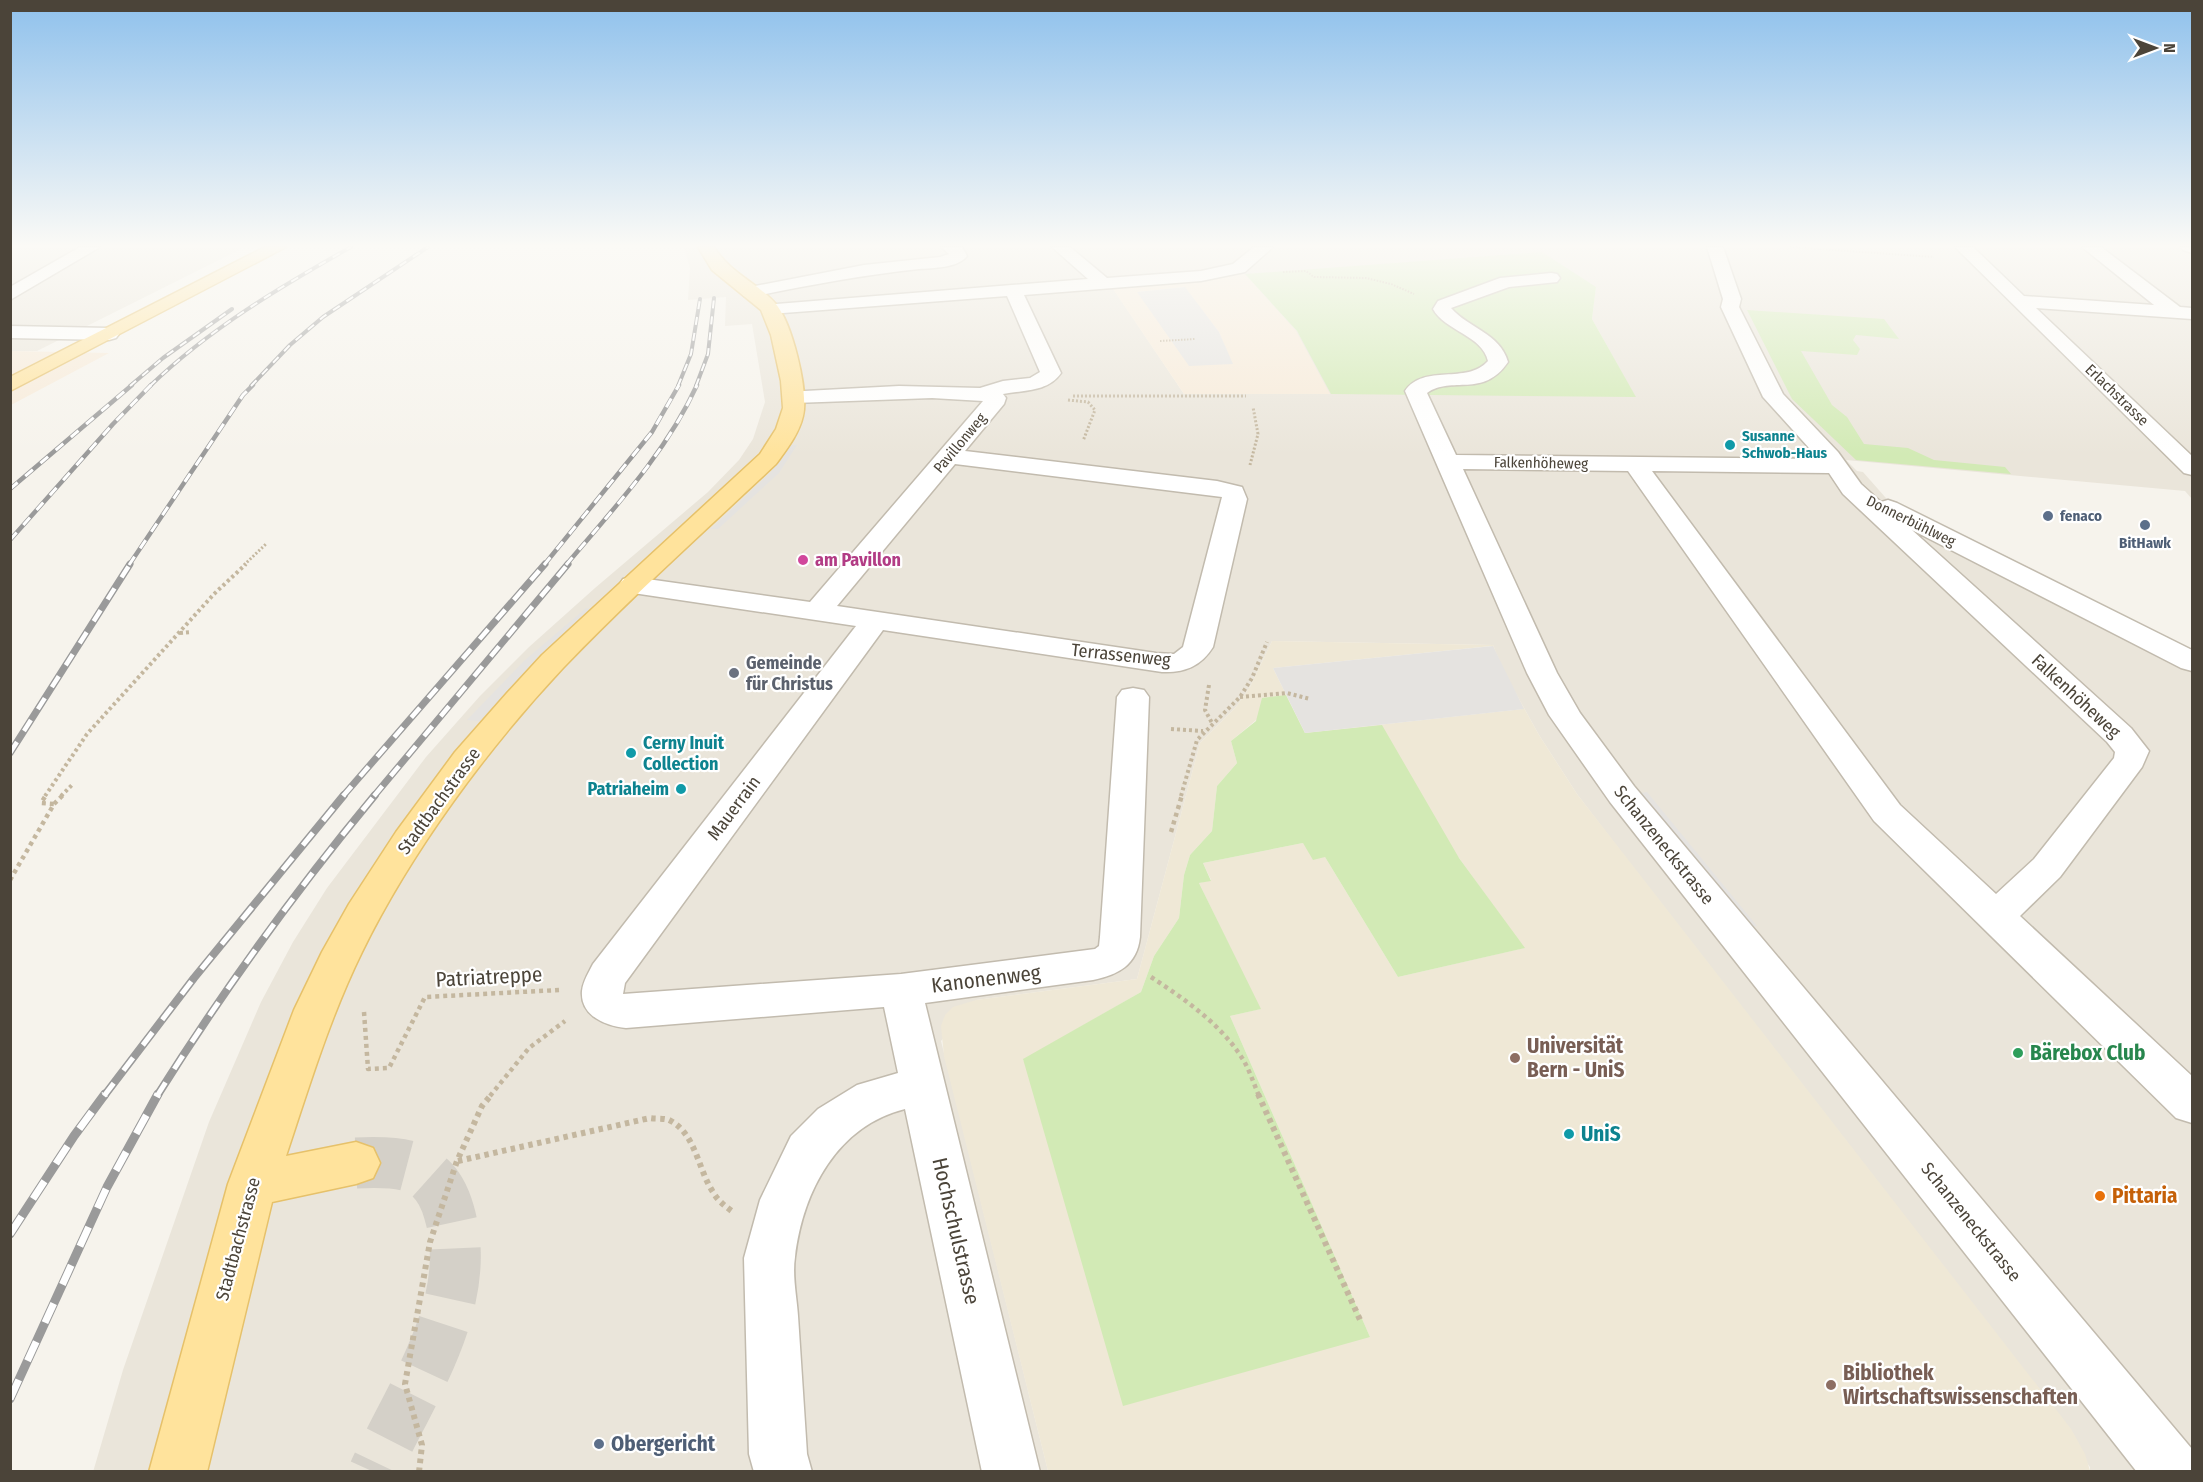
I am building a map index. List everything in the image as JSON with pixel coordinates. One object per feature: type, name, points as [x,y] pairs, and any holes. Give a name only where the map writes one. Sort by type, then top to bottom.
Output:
[{"type":"main road","points":[[10,385],[144,316]]},
{"type":"main road","name":"Stadtbachstrasse","points":[[178,1472],[252,1184],[315,1010],[342,952],[379,886],[467,759],[553,661],[768,459],[783,438],[792,417],[794,398],[777,324],[771,316]]},
{"type":"main road","points":[[252,1184],[356,1163]]},
{"type":"street","points":[[989,396],[1006,387],[1036,383],[1051,373],[1025,316]]},
{"type":"street","name":"Schanzeneckstrasse","points":[[1448,316],[1486,342],[1497,355],[1498,362],[1492,371],[1480,376],[1427,385],[1417,389],[1417,394],[1542,674],[1565,715],[1630,804],[2174,1472]]},
{"type":"street","name":"Donnerbühlweg","points":[[1734,316],[1772,394],[1837,466],[1845,482],[1859,496],[1877,502],[2193,662]]},
{"type":"street","name":"Erlachstrasse","points":[[2034,316],[2193,468]]},
{"type":"street","points":[[2183,316],[2193,328]]},
{"type":"street","points":[[10,332],[109,334]]},
{"type":"street","name":"Pavillonweg","points":[[794,398],[838,393],[989,396],[993,404],[816,613]]},
{"type":"street","name":"Terrassenweg","points":[[633,585],[1161,663],[1183,661],[1192,656],[1198,647],[1235,499],[1233,492],[1206,486],[949,456]]},
{"type":"street","name":"Falkenhöheweg","points":[[1447,462],[1837,466]]},
{"type":"street","points":[[1635,464],[1887,813],[2193,1104]]},
{"type":"street","name":"Falkenhöheweg","points":[[1859,496],[2119,735],[2132,751],[2130,760],[2047,868],[1995,917]]},
{"type":"street","name":"Mauerrain","points":[[586,993],[602,985],[874,622]]},
{"type":"street","points":[[1115,956],[1120,945],[1123,904],[1133,697]]},
{"type":"street","name":"Kanonenweg","points":[[586,993],[609,1007],[626,1011],[901,990],[1093,965],[1109,961],[1115,956]]},
{"type":"street","name":"Hochschulstrasse","points":[[901,990],[1011,1472]]},
{"type":"street","points":[[783,1472],[778,1454],[769,1258],[784,1200],[808,1151],[834,1123],[873,1098],[923,1086]]},
{"type":"path","points":[[1160,341],[1195,339]]},
{"type":"path","points":[[989,396],[1078,400],[1089,403],[1095,410],[1083,442]]},
{"type":"path","points":[[1065,396],[1246,396]]},
{"type":"path","points":[[1246,470],[1250,465],[1258,434],[1253,407]]},
{"type":"path","points":[[54,804],[40,803],[87,734],[214,594],[266,544]]},
{"type":"path","points":[[179,633],[189,632]]},
{"type":"path","points":[[1170,836],[1190,756],[1203,731],[1239,697],[1256,668],[1267,642]]},
{"type":"path","points":[[1210,681],[1203,709],[1206,717],[1212,723]]},
{"type":"path","points":[[1239,697],[1287,693],[1310,699]]},
{"type":"path","points":[[1180,729],[1203,731]]},
{"type":"path","points":[[10,880],[54,804],[73,784]]},
{"type":"path","points":[[1115,956],[1160,982],[1207,1016],[1227,1037],[1244,1062],[1360,1322]]},
{"type":"path","name":"Patriatreppe","points":[[363,1000],[368,1069],[379,1069],[389,1068],[425,997],[586,993]]},
{"type":"path","points":[[419,1472],[422,1445],[405,1384],[430,1242],[457,1161],[482,1106],[529,1048]]},
{"type":"path","points":[[457,1161],[650,1118],[668,1120],[680,1127],[691,1143],[704,1178],[722,1207],[747,1219],[777,1228]]},
{"type":"shaded area","points":[[11,316],[107,316],[37,351],[11,351]]},
{"type":"shaded area","points":[[725,316],[1132,316],[1184,394],[1330,394],[1226,316],[1283,316],[1303,341],[1635,396],[1592,316],[2192,316],[2192,499],[2185,491],[1846,460],[1857,471],[1863,472],[1893,506],[2192,657],[2192,1471],[2090,1471],[2090,1467],[1577,794],[1539,735],[1504,672],[1493,645],[1272,641],[1250,687],[1236,707],[1200,743],[1137,979],[976,1000],[941,1041],[1048,1471],[93,1472],[123,1370],[209,1122],[261,1002],[293,942],[327,888],[426,757],[480,696],[529,647],[708,492],[739,460],[753,439],[765,402],[752,324],[725,326]]},
{"type":"shaded area","points":[[1131,316],[1169,316],[1232,364],[1219,332],[1207,316],[1283,316],[1296,331],[1330,394],[1184,394]]},
{"type":"shaded area","points":[[1154,316],[1207,316],[1219,332],[1233,364],[1189,366]]},
{"type":"shaded area","points":[[11,351],[109,353],[11,405]]},
{"type":"shaded area","points":[[791,445],[797,445],[779,473],[718,529],[711,529],[771,472]]},
{"type":"shaded area","points":[[586,608],[593,610],[535,664],[480,721],[467,720],[524,661]]},
{"type":"shaded area","name":"Universität Bern - UniS","points":[[1272,641],[1493,645],[1500,663],[1492,646],[1273,668],[1305,733],[1523,709],[1511,685],[1539,735],[1577,794],[2071,1429],[2085,1454],[2090,1471],[1048,1471],[944,1056],[941,1026],[945,1015],[953,1007],[976,1000],[1137,979],[1200,743],[1236,707],[1250,687]],"holes":[[[1286,695],[1305,733],[1459,858],[1524,948],[1398,977],[1325,857],[1303,843],[1203,863],[1211,880],[1199,883],[1260,1009],[1230,1016],[1370,1337],[1023,1060],[1141,992],[1154,956],[1179,918],[1184,875],[1190,855],[1212,831],[1217,786],[1237,763],[1231,741]]]},
{"type":"shaded area","points":[[1493,646],[1524,709],[1305,733],[1273,668]]},
{"type":"shaded area","points":[[1647,792],[1757,926],[1744,928],[1635,794]]},
{"type":"green space","points":[[1283,316],[1592,316],[1636,397],[1331,394],[1297,331]]},
{"type":"green space","points":[[1750,316],[1841,316],[1884,319],[1899,339],[1856,335],[1853,340],[1860,349],[1857,355],[1801,351],[1832,405],[1847,417],[1864,444],[1908,448],[1934,460],[2005,467],[2011,474],[1856,460],[1792,399]]},
{"type":"green space","points":[[1286,695],[1305,733],[1382,725],[1459,858],[1525,948],[1398,977],[1325,857],[1313,860],[1303,843],[1203,863],[1211,881],[1199,883],[1261,1009],[1230,1016],[1370,1337],[1123,1406],[1023,1059],[1141,992],[1154,956],[1179,918],[1184,875],[1190,855],[1212,831],[1217,786],[1237,763],[1231,741],[1256,721],[1262,698]]},
{"type":"tunnel","points":[[356,1163],[402,1164],[425,1174],[443,1195],[449,1212],[455,1246],[454,1280],[447,1313],[421,1379],[374,1472]]},
{"type":"railway","points":[[130,386],[163,358],[222,316]]},
{"type":"railway","points":[[150,386],[196,346],[237,316]]},
{"type":"railway","points":[[251,386],[290,345],[324,316]]},
{"type":"railway","points":[[678,386],[691,354],[697,316]]},
{"type":"railway","points":[[696,386],[708,354],[712,316]]},
{"type":"railway","points":[[10,489],[132,385]]},
{"type":"railway","points":[[129,565],[243,395],[253,385]]},
{"type":"railway","points":[[544,565],[652,432],[679,385]]},
{"type":"railway","points":[[566,565],[655,457],[697,385]]},
{"type":"railway","points":[[10,540],[113,424],[150,386]]},
{"type":"railway","points":[[10,753],[130,564]]},
{"type":"railway","points":[[343,796],[545,564]]},
{"type":"railway","points":[[374,796],[568,564]]},
{"type":"railway","points":[[104,1096],[194,978],[344,795]]},
{"type":"railway","points":[[157,1096],[261,942],[375,795]]},
{"type":"railway","points":[[10,1234],[74,1136],[105,1094]]},
{"type":"railway","points":[[10,1399],[107,1187],[158,1094]]},
{"type":"place","name":"Susanne Schwob-Haus","points":[[1730,445]]},
{"type":"place","name":"fenaco","points":[[2048,516]]},
{"type":"place","name":"BitHawk","points":[[2145,525]]},
{"type":"place","name":"am Pavillon","points":[[803,560]]},
{"type":"place","name":"Gemeinde für Christus","points":[[734,673]]},
{"type":"place","name":"Cerny Inuit Collection","points":[[631,753]]},
{"type":"place","name":"Patriaheim","points":[[681,789]]},
{"type":"place","name":"Bärebox Club","points":[[2018,1053]]},
{"type":"place","name":"Universität Bern - UniS","points":[[1515,1058]]},
{"type":"place","name":"UniS","points":[[1569,1134]]},
{"type":"place","name":"Pittaria","points":[[2100,1196]]},
{"type":"place","name":"Bibliothek Wirtschaftswissenschaften","points":[[1831,1385]]},
{"type":"place","name":"Obergericht","points":[[599,1444]]}]
